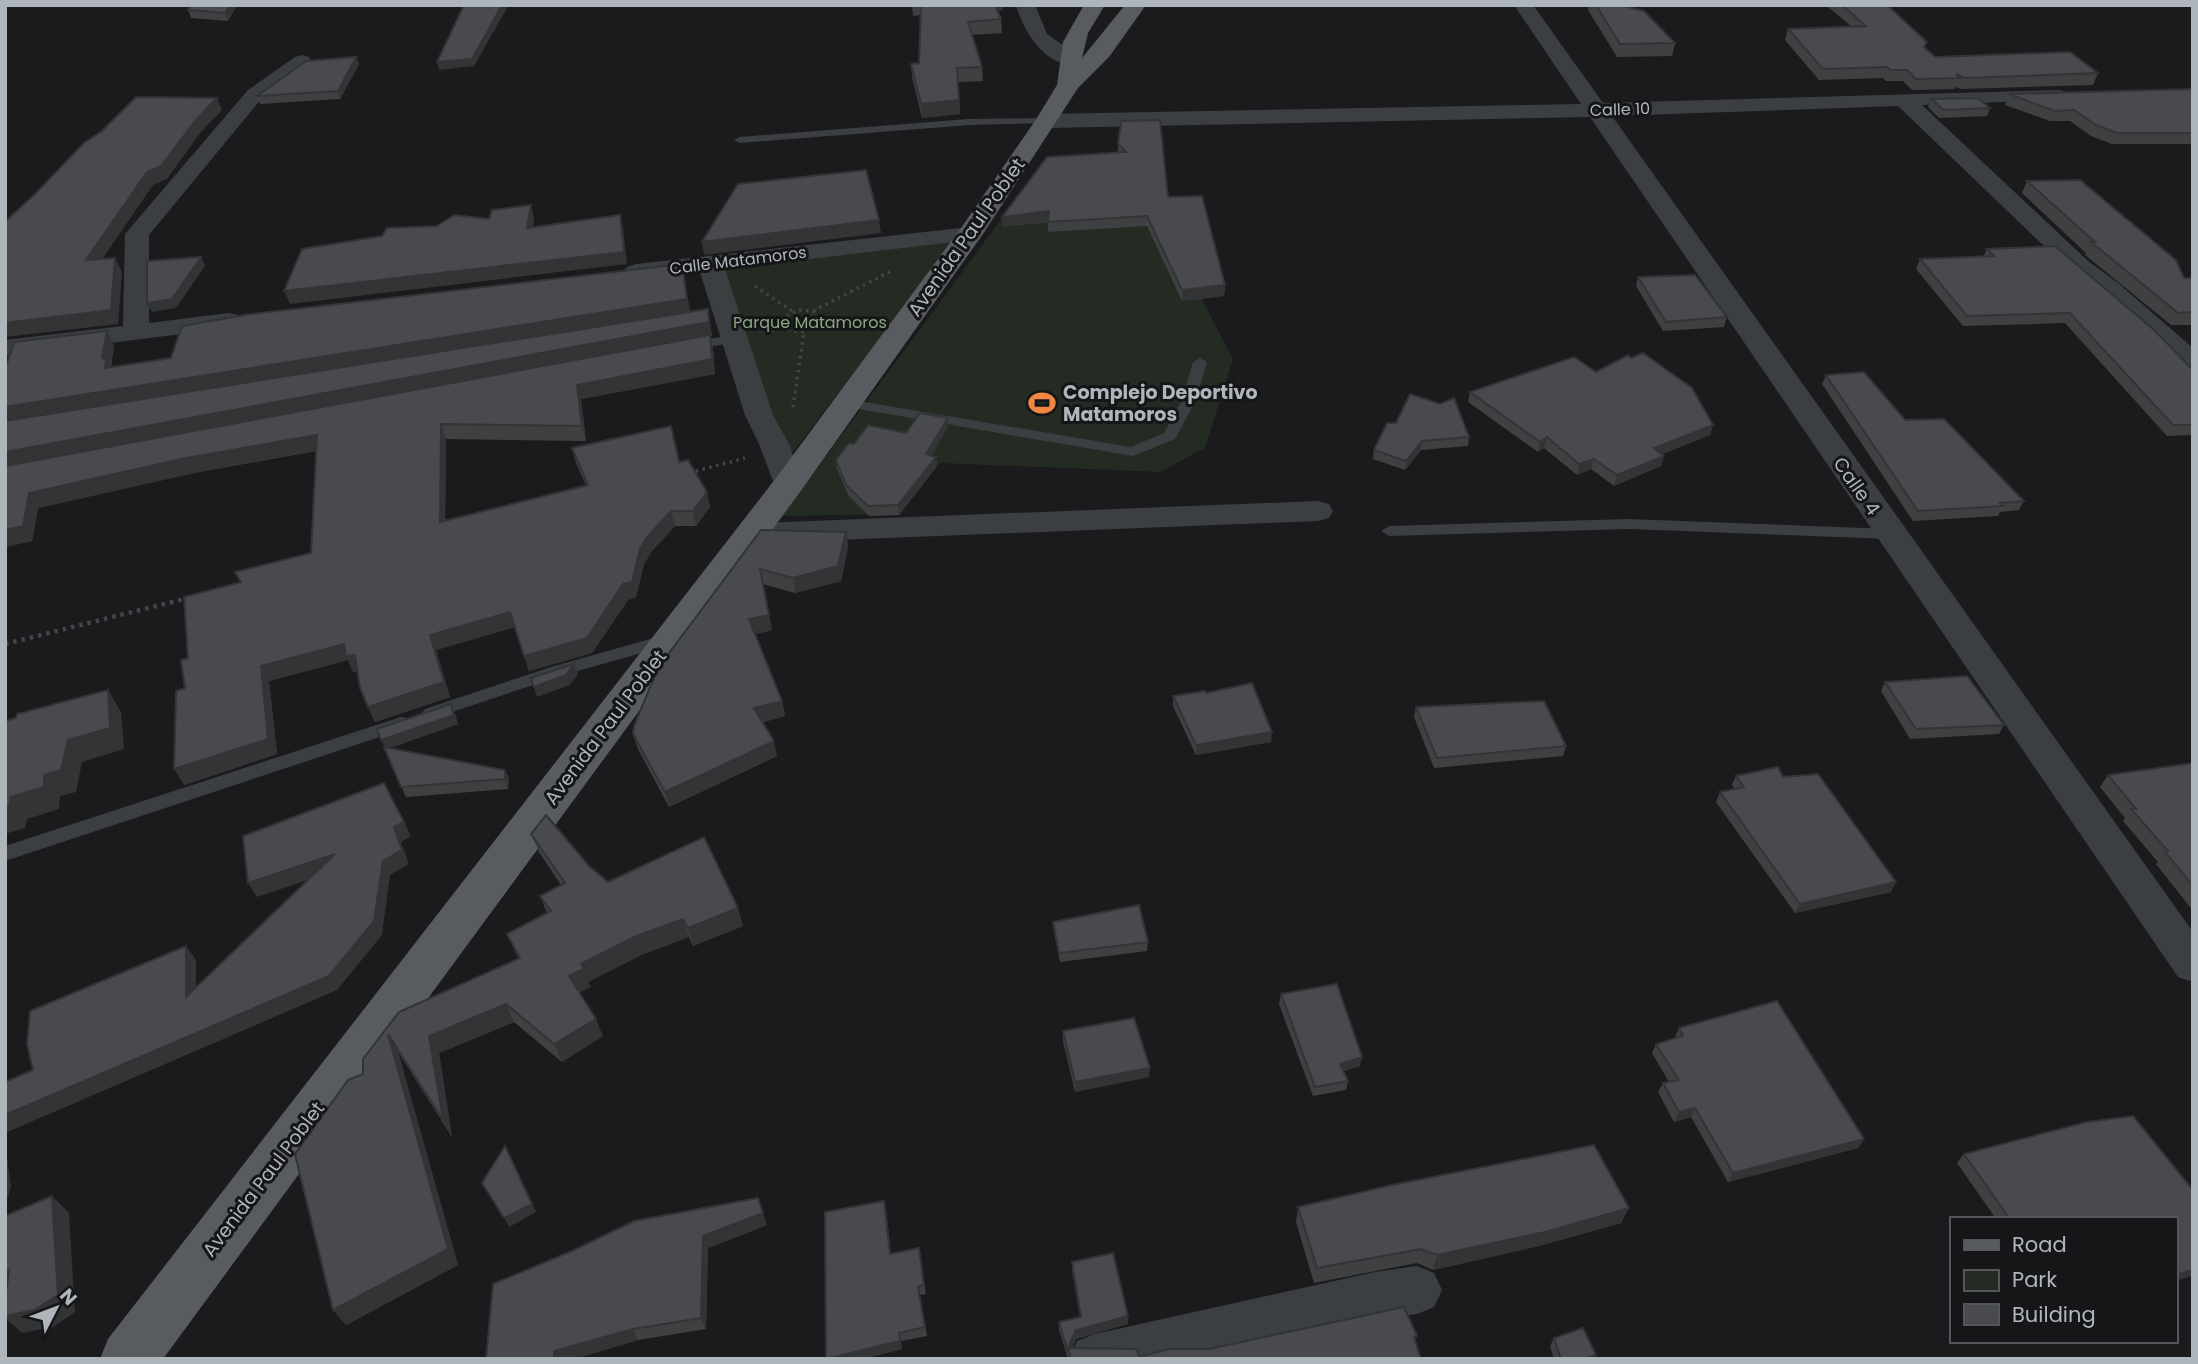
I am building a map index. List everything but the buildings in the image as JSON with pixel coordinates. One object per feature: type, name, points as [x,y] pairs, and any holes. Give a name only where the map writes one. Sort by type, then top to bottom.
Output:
[{"type":"main road","name":"Avenida Paul Poblet","points":[[128,1359],[751,533],[782,468],[847,403],[958,235],[1047,121],[1069,72],[1071,46],[1082,22],[1095,5]]},
{"type":"main road","name":"Avenida Paul Poblet","points":[[1069,72],[1101,52],[1136,5]]},
{"type":"street","points":[[1025,5],[1031,27],[1069,72]]},
{"type":"street","name":"Calle 4","points":[[1523,5],[2193,965]]},
{"type":"street","points":[[136,333],[137,234],[256,94],[302,61]]},
{"type":"street","name":"Calle 10","points":[[1047,121],[1594,110],[2082,93]]},
{"type":"street","points":[[1903,99],[2079,266],[2109,288],[2193,363]]},
{"type":"street","name":"Calle Matamoros","points":[[614,274],[958,235]]},
{"type":"street","points":[[710,263],[726,323],[759,415],[782,468]]},
{"type":"street","points":[[5,348],[259,318]]},
{"type":"street","points":[[751,533],[1318,512]]},
{"type":"street","points":[[1095,1359],[1154,1348],[1375,1296],[1418,1290]]},
{"type":"lane","points":[[740,141],[969,122],[1047,121]]},
{"type":"lane","points":[[669,351],[726,323]]},
{"type":"lane","points":[[847,403],[1133,452],[1170,436],[1188,402],[1200,362]]},
{"type":"lane","points":[[1389,531],[1629,524],[1891,534]]},
{"type":"lane","points":[[5,854],[557,671],[672,639]]},
{"type":"path","points":[[869,329],[820,324],[804,332],[780,328],[778,320],[792,312],[813,311],[958,235]]},
{"type":"path","points":[[813,311],[821,317],[820,324]]},
{"type":"path","points":[[792,415],[804,332]]},
{"type":"path","points":[[681,474],[782,468]]},
{"type":"path","points":[[5,645],[195,597]]},
{"type":"green space","name":"Complejo Deportivo Matamoros","points":[[1152,203],[1233,359],[1205,448],[1160,472],[940,463],[899,514],[782,516],[1002,218]]},
{"type":"green space","name":"Parque Matamoros","points":[[956,240],[793,452],[782,454],[722,263]]},
{"type":"place","name":"Complejo Deportivo Matamoros","points":[[1042,403]]}]
